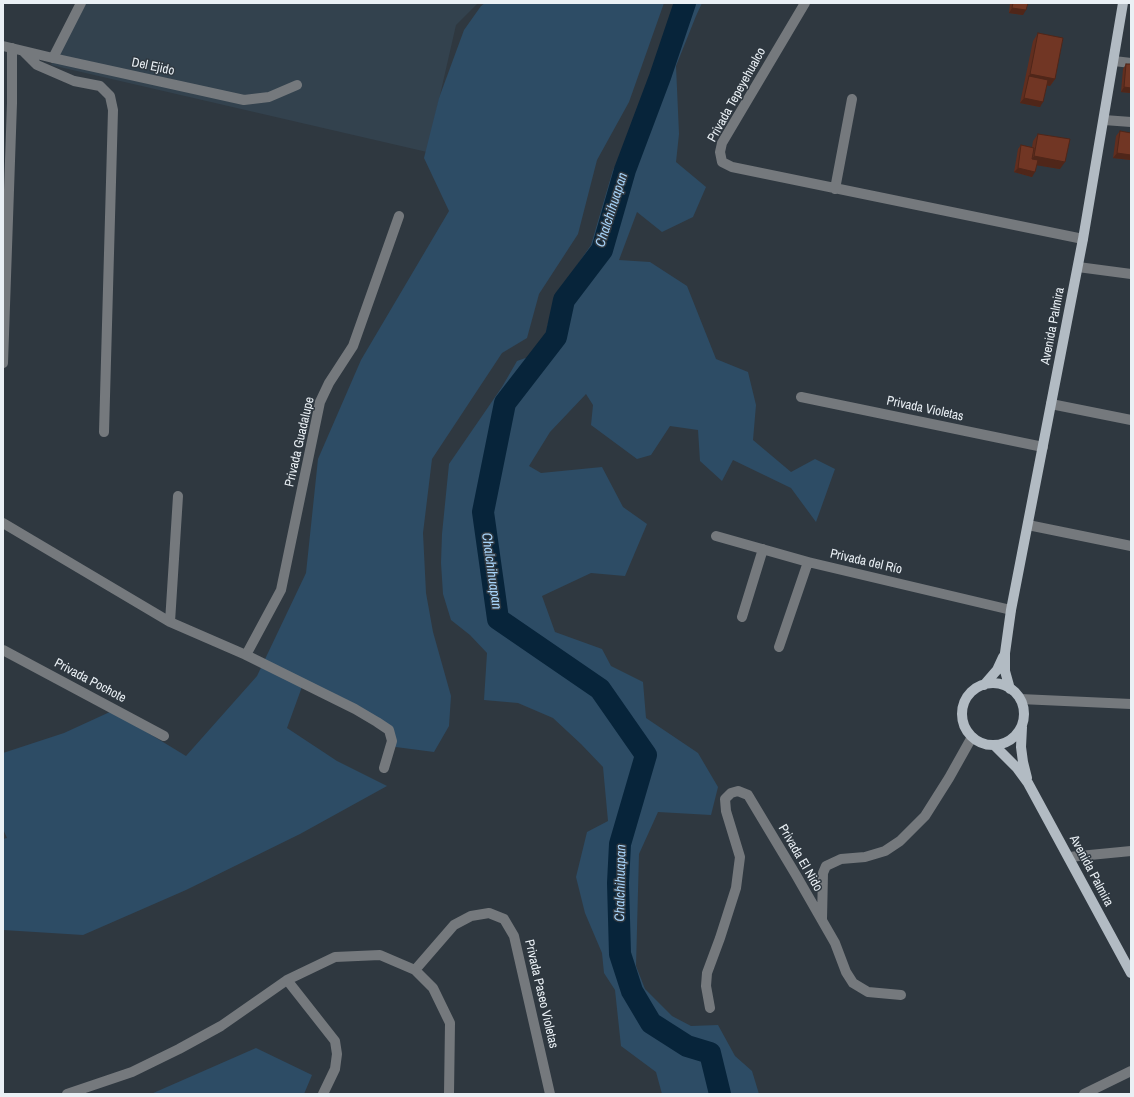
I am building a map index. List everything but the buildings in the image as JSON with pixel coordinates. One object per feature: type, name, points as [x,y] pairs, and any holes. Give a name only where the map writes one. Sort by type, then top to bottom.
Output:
[{"type":"main road","name":"Avenida Palmira","points":[[1010,688],[1005,671],[1005,653],[1011,610],[1078,267],[1123,3]]},
{"type":"main road","name":"Avenida Palmira","points":[[984,685],[997,670],[1005,653]]},
{"type":"main road","points":[[997,684],[1010,688],[1020,699],[1023,708],[1024,716],[1022,725],[1017,733],[1011,739],[994,745],[986,744],[972,737],[964,725],[962,711],[966,698],[971,692],[984,685],[997,684]]},
{"type":"main road","name":"Avenida Palmira","points":[[1022,725],[1021,747],[1028,783]]},
{"type":"main road","name":"Avenida Palmira","points":[[994,745],[1017,768],[1028,783],[1131,973]]},
{"type":"street","points":[[53,58],[81,3]]},
{"type":"street","name":"Privada Tepeyehualco","points":[[805,3],[722,143],[720,152],[722,162],[732,168],[1083,239]]},
{"type":"street","points":[[3,363],[12,103],[8,47]]},
{"type":"street","name":"Del Ejido","points":[[8,47],[244,100],[269,97],[297,86]]},
{"type":"street","points":[[23,50],[37,65],[74,81],[100,86],[110,96],[113,110],[104,432]]},
{"type":"street","points":[[1114,61],[1131,63]]},
{"type":"street","points":[[835,189],[852,99]]},
{"type":"street","points":[[1104,120],[1131,122]]},
{"type":"street","name":"Privada Guadalupe","points":[[246,655],[281,590],[320,402],[329,383],[353,346],[398,216]]},
{"type":"street","points":[[1078,267],[1131,274]]},
{"type":"street","name":"Privada Violetas","points":[[801,397],[1043,447]]},
{"type":"street","points":[[1051,404],[1131,420]]},
{"type":"street","points":[[170,622],[178,496]]},
{"type":"street","points":[[3,523],[170,622],[246,655],[355,709],[389,730],[392,740],[384,768]]},
{"type":"street","points":[[1028,525],[1131,546]]},
{"type":"street","name":"Privada del Río","points":[[716,536],[808,562],[1011,610]]},
{"type":"street","points":[[742,617],[763,549]]},
{"type":"street","points":[[779,647],[808,562]]},
{"type":"street","name":"Privada Pochote","points":[[3,650],[164,736]]},
{"type":"street","points":[[1020,699],[1131,704]]},
{"type":"street","name":"Privada El Nido","points":[[822,919],[823,873],[826,866],[841,859],[865,857],[885,851],[900,842],[925,816],[950,778],[972,737]]},
{"type":"street","name":"Privada El Nido","points":[[710,1008],[706,986],[706,973],[720,938],[736,888],[740,857],[726,811],[725,799],[731,792],[738,791],[748,795],[822,919]]},
{"type":"street","points":[[1069,857],[1131,851]]},
{"type":"street","name":"Privada Paseo Violetas","points":[[415,970],[454,925],[471,916],[489,913],[504,919],[514,936],[550,1094]]},
{"type":"street","points":[[822,919],[835,943],[846,972],[853,983],[868,992],[901,995]]},
{"type":"street","points":[[67,1094],[132,1072],[179,1049],[221,1026],[287,980],[335,957],[380,956],[415,970],[433,988],[450,1023],[449,1094]]},
{"type":"street","points":[[287,980],[335,1041],[337,1054],[335,1069],[323,1094]]},
{"type":"street","points":[[1084,1094],[1131,1071]]},
{"type":"shaded area","points":[[85,3],[478,3],[456,25],[427,152],[51,65]]},
{"type":"shaded area","points":[[485,3],[664,3],[629,102],[597,160],[578,234],[539,294],[527,338],[502,353],[432,459],[423,533],[426,593],[433,632],[451,696],[449,726],[434,752],[388,746],[385,722],[303,684],[287,728],[337,761],[387,786],[300,834],[186,890],[83,935],[3,930],[3,839],[7,838],[3,829],[3,753],[64,733],[112,711],[186,756],[257,676],[306,573],[318,459],[361,360],[449,211],[424,158],[439,98],[464,30],[481,6]]},
{"type":"shaded area","points":[[685,3],[702,3],[676,66],[679,134],[676,162],[706,187],[693,217],[662,232],[637,212],[619,260],[650,262],[687,286],[716,359],[748,372],[756,405],[753,440],[791,472],[815,459],[835,469],[816,522],[791,488],[733,460],[722,481],[700,461],[698,430],[670,426],[651,455],[637,459],[591,425],[593,405],[586,394],[550,432],[529,466],[541,473],[602,467],[623,507],[647,524],[625,576],[591,573],[542,596],[555,632],[602,649],[611,666],[643,682],[646,718],[698,753],[718,787],[711,815],[658,812],[639,854],[636,966],[645,989],[672,1016],[691,1026],[718,1025],[735,1056],[752,1071],[759,1094],[662,1094],[656,1072],[621,1046],[615,990],[604,973],[602,953],[585,913],[576,877],[587,832],[608,821],[603,767],[553,718],[518,703],[484,700],[487,653],[470,635],[451,620],[443,594],[441,563],[442,534],[449,464],[502,387],[517,361],[534,355],[545,344],[547,327],[556,296],[591,245],[613,170],[639,126],[645,106],[660,77],[667,41]]},
{"type":"shaded area","points":[[256,1048],[312,1075],[304,1094],[151,1094]]},
{"type":"waterway","name":"Chalchihuapan","points":[[685,3],[660,77],[625,170],[602,250],[564,300],[556,337],[505,403],[483,512],[498,619],[600,689],[646,755],[620,844],[618,883],[620,954],[632,991],[651,1023],[687,1046],[710,1053],[720,1094]]}]
